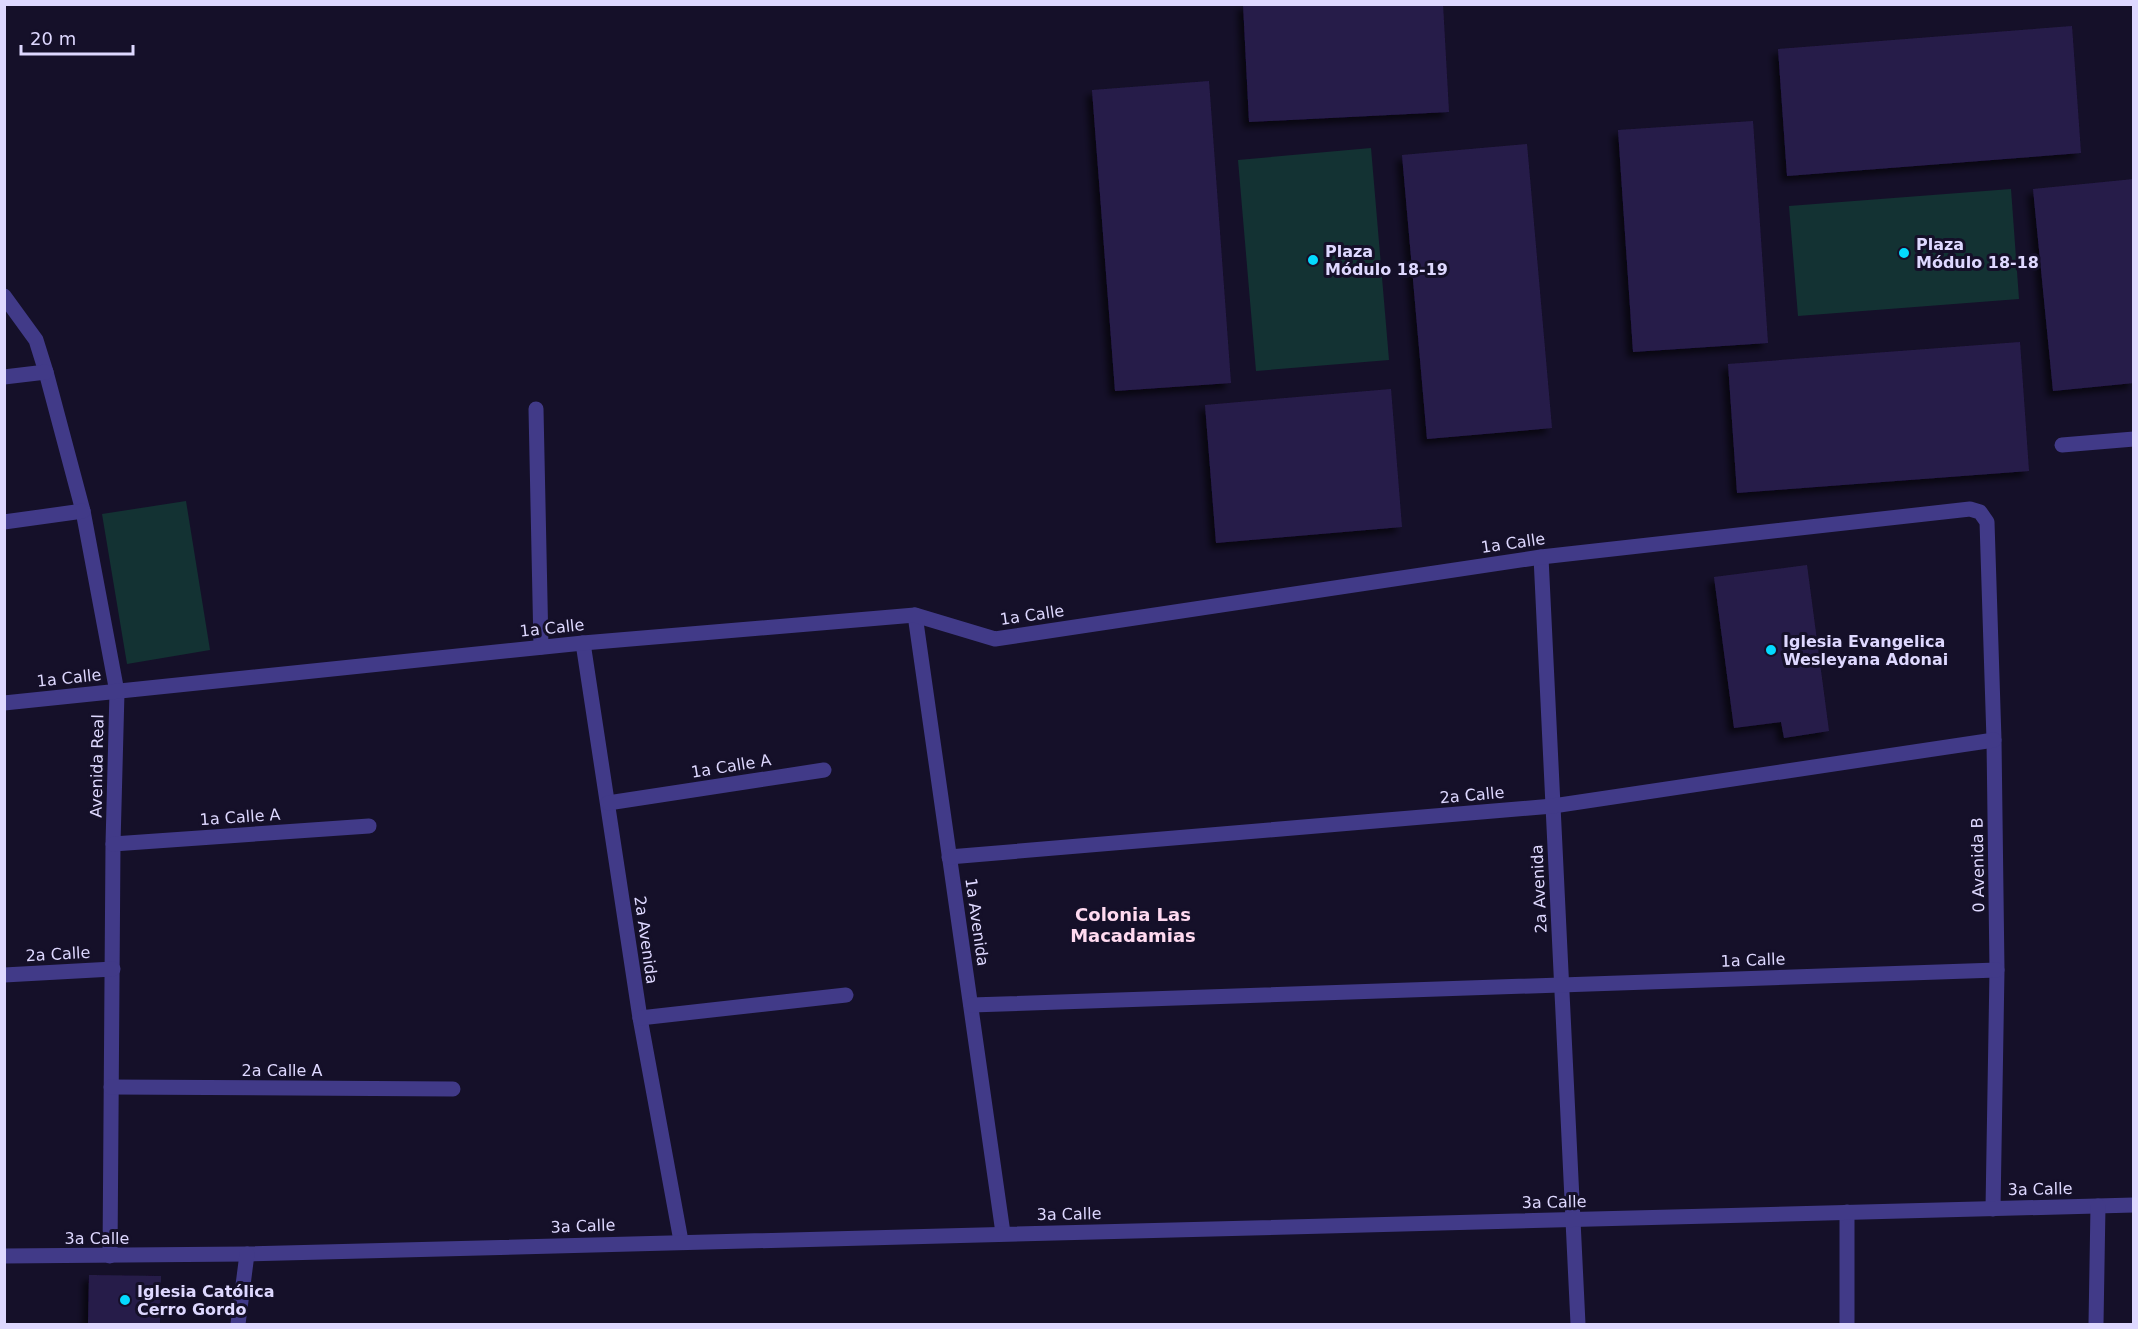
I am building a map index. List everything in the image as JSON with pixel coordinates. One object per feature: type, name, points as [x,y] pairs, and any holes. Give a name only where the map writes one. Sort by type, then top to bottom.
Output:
[{"type":"street","name":"Avenida Real","points":[[4,296],[36,340],[46,372],[82,511],[117,692],[113,844],[110,1256]]},
{"type":"street","points":[[4,377],[46,372]]},
{"type":"street","points":[[536,409],[541,647]]},
{"type":"street","points":[[2062,445],[2133,439]]},
{"type":"street","name":"1a Calle","points":[[4,703],[541,647],[915,615],[995,639],[1541,557],[1970,509],[1980,512],[1987,522]]},
{"type":"street","points":[[4,522],[82,511]]},
{"type":"street","name":"0 Avenida B","points":[[1987,522],[1994,740],[1997,970],[1993,1209]]},
{"type":"street","name":"2a Avenida","points":[[1541,557],[1573,1219]]},
{"type":"street","name":"1a Avenida","points":[[915,615],[1003,1233]]},
{"type":"street","name":"2a Avenida","points":[[583,643],[639,1018],[681,1241]]},
{"type":"street","name":"2a Calle","points":[[949,857],[1553,806],[1994,740]]},
{"type":"street","name":"1a Calle A","points":[[608,803],[824,770]]},
{"type":"street","name":"1a Calle A","points":[[113,844],[369,826]]},
{"type":"street","name":"2a Calle","points":[[4,975],[112,969]]},
{"type":"street","name":"1a Calle","points":[[971,1005],[1997,970]]},
{"type":"street","points":[[639,1018],[846,995]]},
{"type":"street","name":"2a Calle A","points":[[111,1087],[453,1089]]},
{"type":"street","name":"3a Calle","points":[[4,1256],[247,1254],[2133,1205]]},
{"type":"street","points":[[2096,1324],[2098,1206]]},
{"type":"street","points":[[1847,1212],[1847,1324]]},
{"type":"street","points":[[1573,1219],[1578,1324]]},
{"type":"street","points":[[238,1324],[247,1254]]},
{"type":"green space","name":"Plaza Módulo 18-19","points":[[1371,148],[1389,360],[1256,371],[1238,160]]},
{"type":"green space","name":"Plaza Módulo 18-18","points":[[2011,189],[2019,299],[1798,316],[1789,206]]},
{"type":"green space","points":[[186,501],[210,650],[127,664],[102,514]]},
{"type":"building","points":[[1243,4],[1443,4],[1449,112],[1249,122]]},
{"type":"building","points":[[2072,26],[2081,153],[1787,176],[1778,49]]},
{"type":"building","points":[[1209,81],[1231,383],[1115,391],[1092,90]]},
{"type":"building","points":[[1753,121],[1768,343],[1633,352],[1618,130]]},
{"type":"building","points":[[1527,144],[1552,428],[1427,439],[1402,155]]},
{"type":"building","points":[[2134,179],[2134,383],[2053,391],[2033,189]]},
{"type":"building","points":[[2020,342],[2029,471],[1737,493],[1728,364]]},
{"type":"building","points":[[1391,389],[1402,527],[1216,543],[1205,405]]},
{"type":"building","name":"Iglesia Evangelica Wesleyana Adonai","points":[[1807,565],[1829,731],[1784,738],[1781,722],[1734,728],[1714,577]]},
{"type":"building","name":"Iglesia Católica Cerro Gordo","points":[[89,1275],[161,1276],[160,1324],[88,1324]]},
{"type":"place","name":"Plaza Módulo 18-18","points":[[1904,253]]},
{"type":"place","name":"Plaza Módulo 18-19","points":[[1313,260]]},
{"type":"place","name":"Iglesia Evangelica Wesleyana Adonai","points":[[1771,650]]},
{"type":"place","name":"Iglesia Católica Cerro Gordo","points":[[125,1300]]},
{"type":"district","name":"Colonia Las Macadamias","points":[[1133,924]]}]
